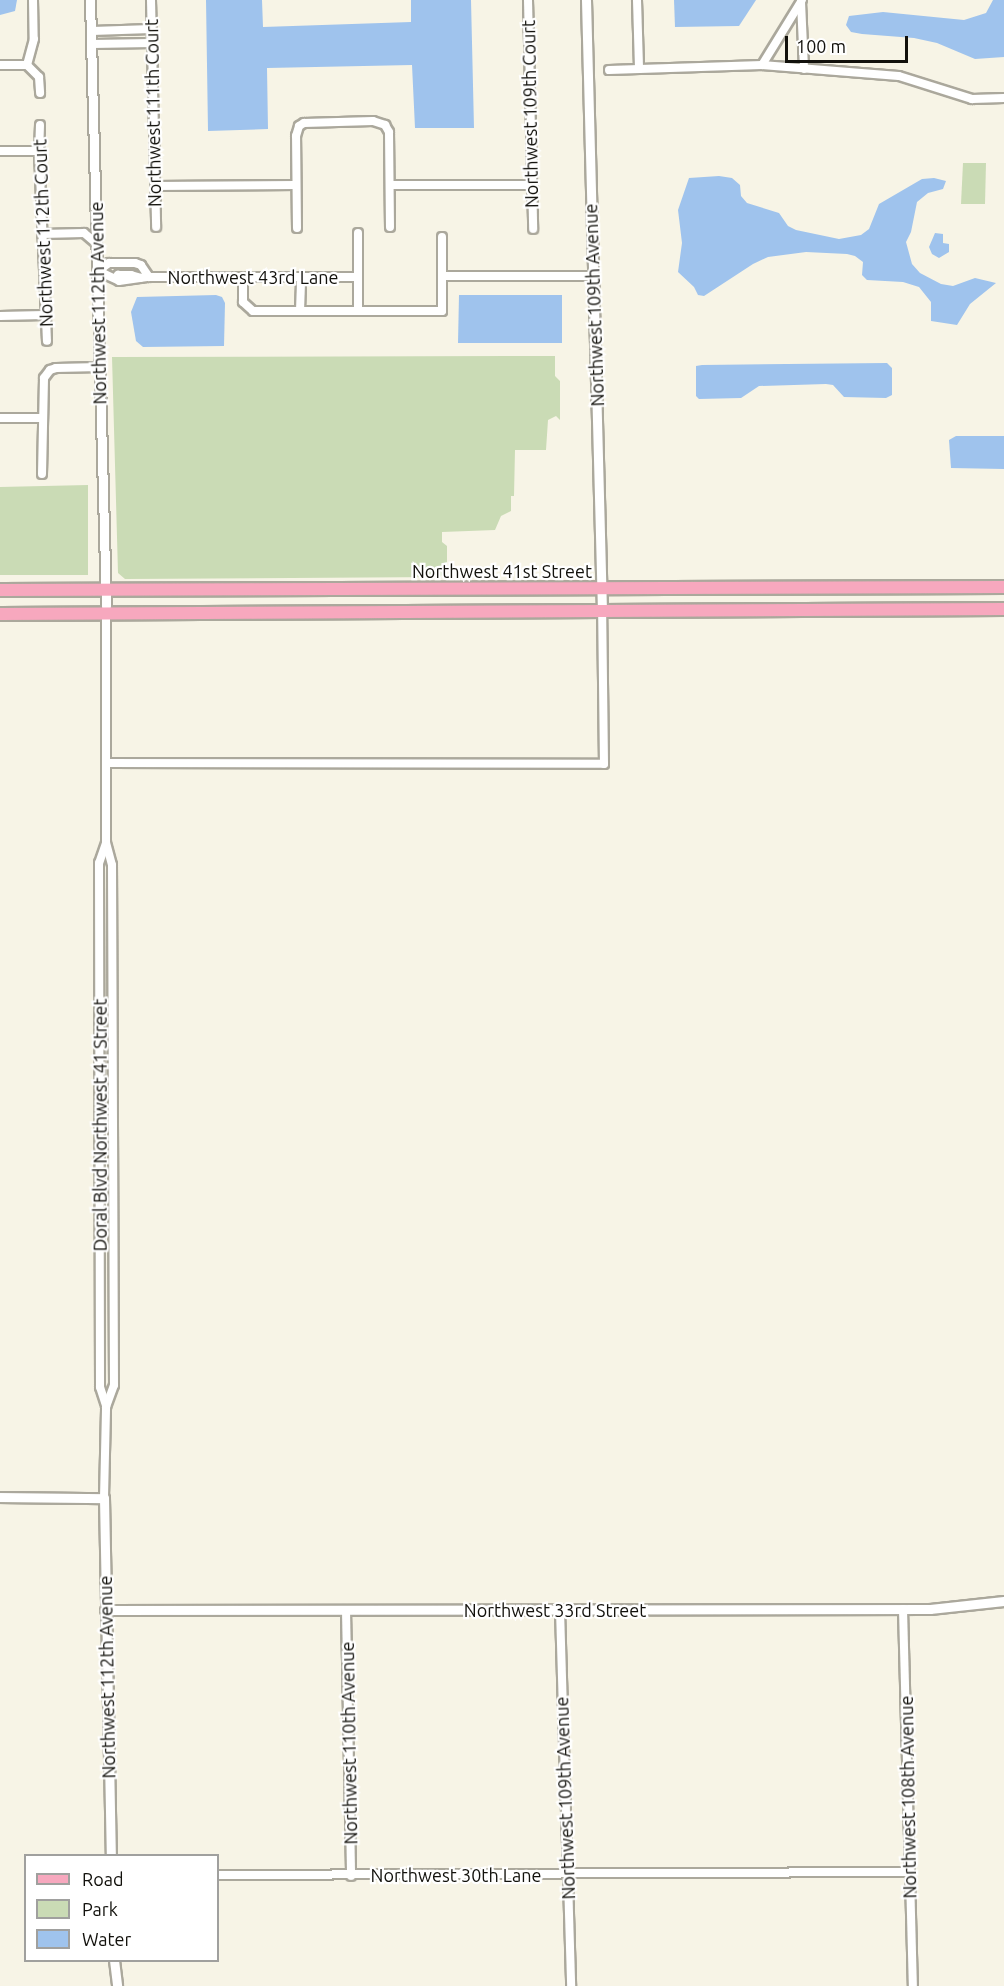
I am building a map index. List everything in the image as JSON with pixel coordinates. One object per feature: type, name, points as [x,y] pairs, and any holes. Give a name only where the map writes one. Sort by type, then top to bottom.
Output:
[{"type":"main road","name":"Northwest 41st Street","points":[[0,590],[1004,587]]},
{"type":"main road","points":[[0,607],[293,611],[1004,609]]},
{"type":"main road","points":[[0,614],[106,610]]},
{"type":"street","points":[[27,65],[34,39],[33,0]]},
{"type":"street","name":"Northwest 112th Avenue","points":[[90,0],[106,610]]},
{"type":"street","name":"Northwest 111th Court","points":[[151,0],[156,227]]},
{"type":"street","name":"Northwest 109th Court","points":[[528,0],[533,229]]},
{"type":"street","name":"Northwest 109th Avenue","points":[[586,0],[602,610]]},
{"type":"street","points":[[637,0],[639,69]]},
{"type":"street","points":[[762,65],[802,1]]},
{"type":"street","points":[[802,1],[804,69]]},
{"type":"street","points":[[92,31],[151,29]]},
{"type":"street","points":[[126,30],[127,44]]},
{"type":"street","points":[[92,44],[152,43]]},
{"type":"street","points":[[0,65],[27,65],[39,77],[40,93]]},
{"type":"street","points":[[609,70],[762,65],[899,76],[972,99],[1004,98]]},
{"type":"street","points":[[297,228],[298,128],[304,123],[373,122],[385,125],[389,136],[390,227]]},
{"type":"street","name":"Northwest 112th Court","points":[[40,125],[44,315],[47,341]]},
{"type":"street","points":[[0,151],[39,151]]},
{"type":"street","points":[[390,185],[532,184]]},
{"type":"street","points":[[155,186],[296,185]]},
{"type":"street","points":[[42,234],[84,233],[97,244]]},
{"type":"street","points":[[358,233],[358,311]]},
{"type":"street","points":[[243,277],[242,299],[246,308],[253,311],[442,311],[442,237]]},
{"type":"street","points":[[98,271],[109,263],[129,263],[129,275]]},
{"type":"street","name":"Northwest 43rd Lane","points":[[129,263],[141,265],[145,277]]},
{"type":"street","name":"Northwest 43rd Lane","points":[[98,271],[119,281],[145,277]]},
{"type":"street","name":"Northwest 43rd Lane","points":[[116,278],[118,275],[358,277]]},
{"type":"street","points":[[442,276],[593,276]]},
{"type":"street","points":[[300,311],[301,277]]},
{"type":"street","points":[[0,316],[44,315]]},
{"type":"street","points":[[42,474],[42,384],[48,372],[56,368],[100,367]]},
{"type":"street","points":[[0,418],[41,418]]},
{"type":"street","name":"Doral Blvd Northwest 41 Street","points":[[106,610],[106,843],[112,865],[114,1286],[114,1385],[106,1407]]},
{"type":"street","points":[[106,763],[604,764],[602,610]]},
{"type":"street","name":"Doral Blvd Northwest 41 Street","points":[[104,1498],[106,1407],[100,1387],[99,863],[106,843]]},
{"type":"street","points":[[0,1497],[104,1498]]},
{"type":"street","name":"Northwest 112th Avenue","points":[[104,1498],[111,1854]]},
{"type":"street","name":"Northwest 33rd Street","points":[[105,1610],[903,1609],[967,1607],[1004,1601]]},
{"type":"street","name":"Northwest 108th Avenue","points":[[903,1609],[913,1986]]},
{"type":"street","name":"Northwest 110th Avenue","points":[[346,1610],[351,1876]]},
{"type":"street","name":"Northwest 109th Avenue","points":[[560,1610],[571,1986]]},
{"type":"street","name":"Northwest 30th Lane","points":[[219,1875],[910,1872]]},
{"type":"street","points":[[114,1962],[117,1986]]},
{"type":"green space","points":[[963,163],[986,163],[985,204],[961,204]]},
{"type":"green space","points":[[555,356],[555,376],[560,381],[560,420],[556,416],[548,420],[546,450],[515,450],[514,496],[511,496],[511,511],[501,516],[495,530],[442,532],[442,542],[447,546],[447,570],[440,577],[125,579],[118,573],[112,357]]},
{"type":"green space","points":[[88,485],[88,575],[0,575],[0,487]]},
{"type":"water","points":[[0,0],[17,0],[15,11],[0,15]]},
{"type":"water","points":[[206,0],[262,0],[263,27],[411,22],[411,0],[471,0],[474,128],[415,128],[412,65],[267,68],[268,129],[208,131]]},
{"type":"water","points":[[674,0],[756,0],[739,26],[675,27]]},
{"type":"water","points":[[993,0],[1004,0],[1004,57],[975,59],[937,43],[914,38],[851,32],[846,25],[849,16],[883,12],[964,20],[986,13]]},
{"type":"water","points":[[719,176],[732,178],[740,185],[741,196],[747,203],[779,213],[788,226],[796,230],[839,239],[861,235],[869,229],[879,204],[922,179],[934,178],[946,181],[943,189],[928,193],[917,202],[911,232],[906,242],[912,264],[920,273],[941,284],[953,286],[975,278],[996,283],[970,304],[957,325],[931,321],[931,302],[919,287],[903,282],[867,280],[862,275],[863,262],[847,254],[806,252],[768,257],[753,264],[704,296],[698,295],[694,287],[678,272],[682,243],[678,210],[689,178]]},
{"type":"water","points":[[935,233],[943,234],[943,243],[949,244],[949,252],[939,258],[932,254],[929,247]]},
{"type":"water","points":[[216,295],[222,297],[225,303],[224,346],[143,347],[136,341],[131,312],[137,297]]},
{"type":"water","points":[[459,295],[562,295],[562,343],[458,343]]},
{"type":"water","points":[[887,363],[892,368],[892,395],[886,398],[844,397],[833,385],[826,384],[759,386],[741,398],[699,399],[696,396],[696,366]]},
{"type":"water","points":[[956,436],[1004,436],[1004,469],[951,468],[949,440]]}]
